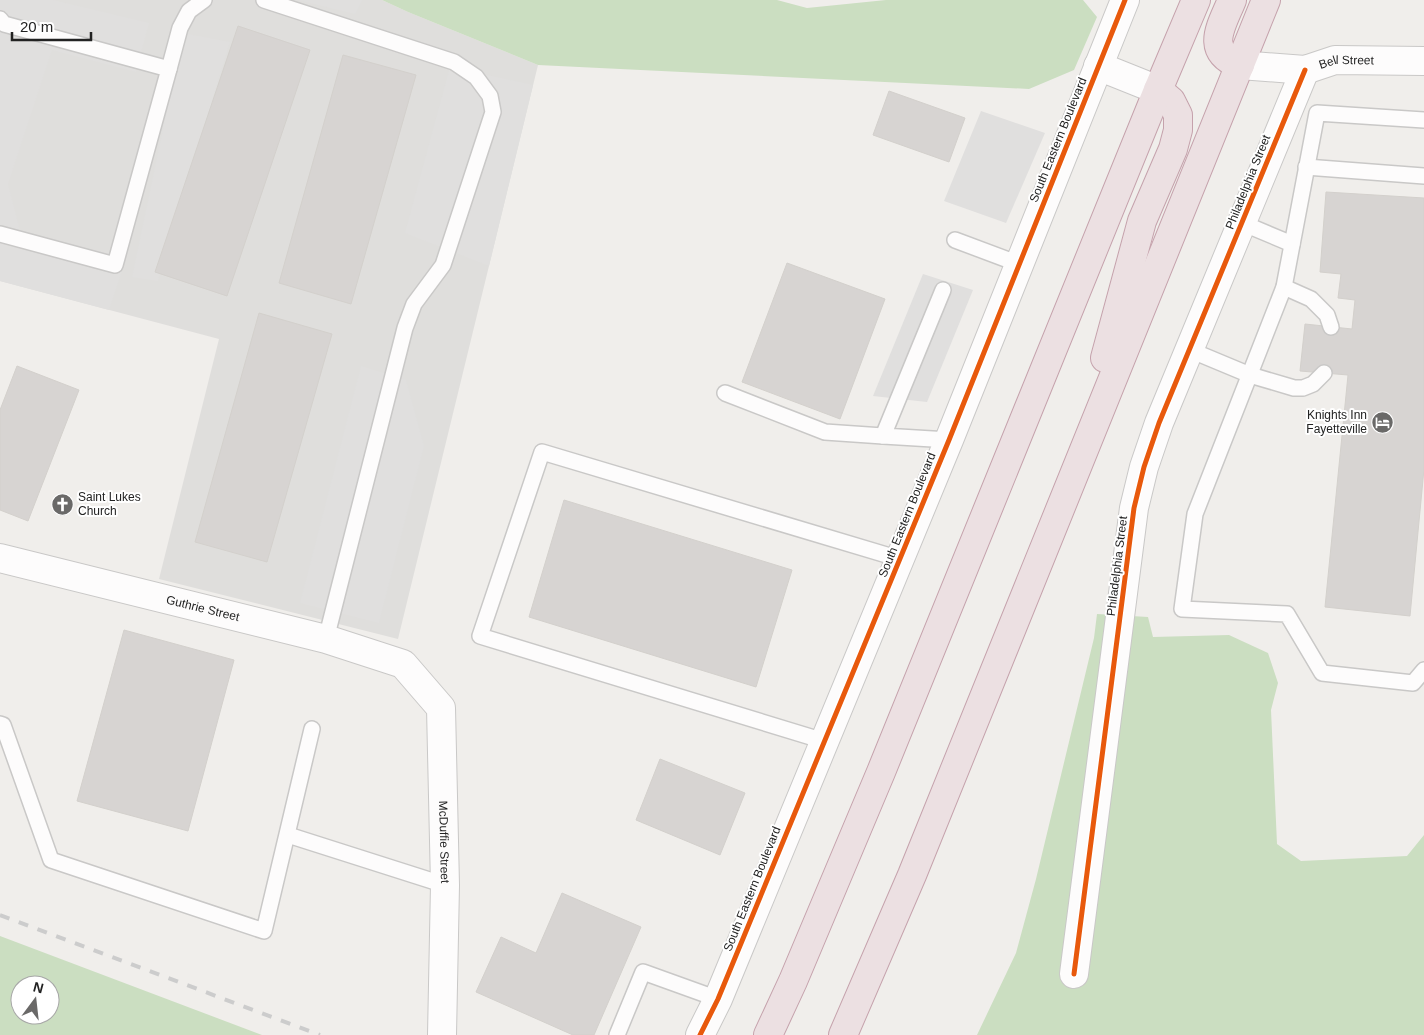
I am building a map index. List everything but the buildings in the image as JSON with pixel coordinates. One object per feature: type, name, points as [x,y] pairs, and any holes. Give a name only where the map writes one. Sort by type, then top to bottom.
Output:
[{"type":"highway","points":[[768,1035],[839,872],[1196,0]]},
{"type":"highway","points":[[1232,0],[1220,29],[1218,40],[1220,52],[1228,60],[1240,66]]},
{"type":"highway","points":[[843,1035],[912,874],[1266,0]]},
{"type":"highway","points":[[1074,475],[1142,221],[1173,149],[1178,130],[1178,115],[1171,101],[1158,90]]},
{"type":"street","name":"South Eastern Boulevard","points":[[700,1035],[718,999],[949,440],[1125,0]]},
{"type":"street","name":"Bell Street","points":[[1240,66],[1306,70],[1336,60],[1424,60]]},
{"type":"street","points":[[1098,66],[1158,90]]},
{"type":"street","name":"Philadelphia Street","points":[[1074,974],[1134,508],[1144,467],[1159,423],[1306,70]]},
{"type":"street","name":"Guthrie Street","points":[[0,558],[326,639],[403,664]]},
{"type":"street","name":"McDuffie Street","points":[[403,664],[440,708],[445,885],[442,1035]]},
{"type":"lane","points":[[0,234],[115,265],[180,28],[189,11],[204,0]]},
{"type":"lane","points":[[264,0],[454,62],[476,77],[490,96],[492,112],[443,265],[414,304],[405,328],[326,639]]},
{"type":"lane","points":[[1,27],[168,69]]},
{"type":"lane","points":[[1291,105],[1317,113],[1424,120]]},
{"type":"lane","points":[[1317,113],[1284,287],[1194,514],[1182,609],[1287,614],[1322,673],[1413,683],[1424,670]]},
{"type":"lane","points":[[1306,167],[1424,176]]},
{"type":"lane","points":[[1242,224],[1292,244]]},
{"type":"lane","points":[[955,240],[1019,264]]},
{"type":"lane","points":[[1284,287],[1311,299],[1327,315],[1331,327]]},
{"type":"lane","points":[[882,436],[942,290]]},
{"type":"lane","points":[[1190,350],[1250,375],[1294,388],[1303,388],[1313,384],[1324,373]]},
{"type":"lane","points":[[725,393],[824,432],[949,440]]},
{"type":"lane","points":[[824,741],[480,636],[542,452],[900,559]]},
{"type":"lane","points":[[0,724],[3,725],[51,860],[264,931],[312,729]]},
{"type":"lane","points":[[288,836],[445,885]]},
{"type":"lane","points":[[617,1035],[643,972],[718,999]]},
{"type":"shaded area","points":[[0,0],[382,0],[538,65],[398,639],[159,579],[219,339],[0,281]]},
{"type":"shaded area","points":[[0,0],[53,0],[149,23],[136,72],[52,50],[8,184],[23,242],[123,268],[109,310],[0,281]]},
{"type":"shaded area","points":[[298,0],[362,0],[355,14]]},
{"type":"shaded area","points":[[183,33],[230,42],[158,281],[132,277]]},
{"type":"shaded area","points":[[450,67],[533,85],[489,266],[405,233]]},
{"type":"shaded area","points":[[981,111],[1045,133],[1006,223],[944,201]]},
{"type":"shaded area","points":[[923,274],[973,290],[927,402],[873,396]]},
{"type":"shaded area","points":[[361,366],[406,380],[424,446],[379,623],[300,603]]},
{"type":"green space","points":[[382,0],[777,0],[807,8],[886,0],[1083,0],[1097,17],[1074,70],[1029,89],[538,65]]},
{"type":"green space","points":[[1097,614],[1148,617],[1153,637],[1229,635],[1268,653],[1278,683],[1271,710],[1277,844],[1301,861],[1407,856],[1424,835],[1424,1035],[977,1035],[1016,953],[1036,879],[1094,638]]},
{"type":"green space","points":[[0,936],[262,1035],[0,1035]]},
{"type":"railway","points":[[0,915],[320,1035]]},
{"type":"cycle path","points":[[700,1035],[718,999],[949,440],[1125,0]]},
{"type":"cycle path","points":[[1074,974],[1134,508],[1144,467],[1159,423],[1305,70]]},
{"type":"place","name":"Knights Inn Fayetteville","points":[[1383,422]]},
{"type":"place","name":"Saint Lukes Church","points":[[62,504]]}]
